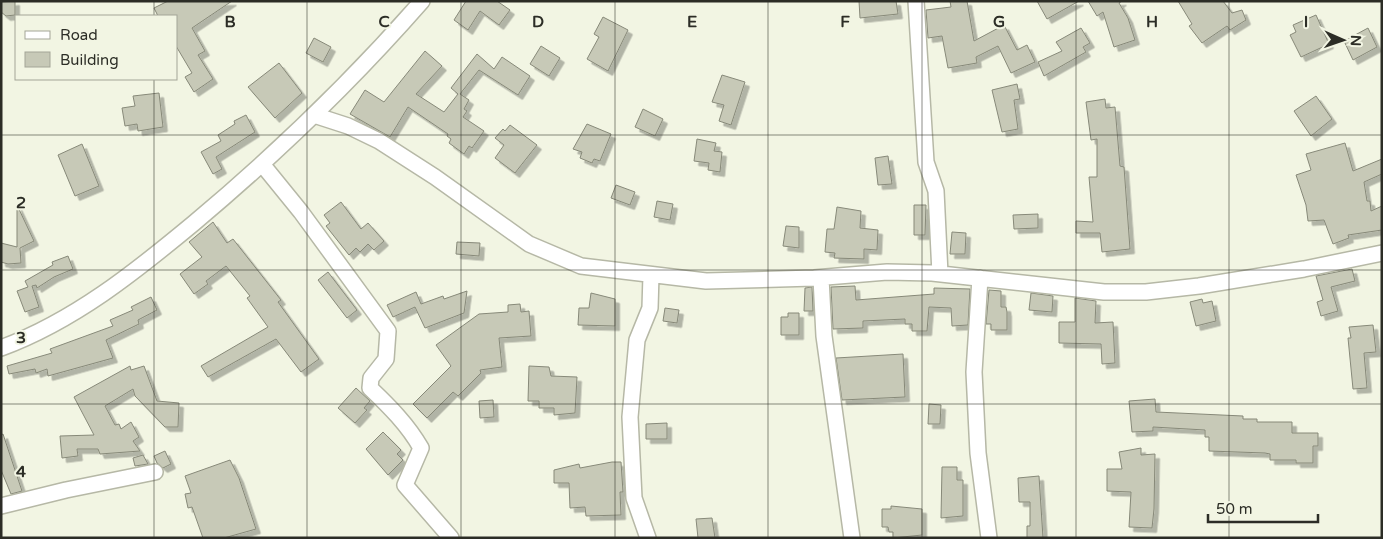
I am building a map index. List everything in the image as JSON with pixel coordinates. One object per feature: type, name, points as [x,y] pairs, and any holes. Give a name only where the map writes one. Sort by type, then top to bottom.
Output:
[{"type":"street","points":[[1,348],[61,321],[116,285],[173,240],[262,164],[314,115],[422,1]]},
{"type":"street","points":[[916,1],[926,162],[936,191],[940,274]]},
{"type":"street","points":[[314,115],[348,126],[379,141],[435,177],[506,228],[554,257],[581,266],[706,281],[821,278],[887,272],[940,274],[1052,284],[1104,292],[1146,292],[1295,271],[1382,253]]},
{"type":"street","points":[[262,164],[301,212],[388,331],[386,359],[371,378],[370,388],[414,436],[421,448],[405,485],[451,538]]},
{"type":"street","points":[[648,538],[634,498],[630,417],[636,340],[650,308],[652,275]]},
{"type":"street","points":[[821,278],[824,336],[852,538]]},
{"type":"street","points":[[980,278],[974,372],[978,453],[989,538]]},
{"type":"street","points":[[1,506],[66,490],[155,472]]},
{"type":"building","points":[[15,1],[15,15],[6,16],[1,12],[1,2]]},
{"type":"building","points":[[168,1],[232,1],[192,28],[205,51],[198,55],[213,79],[194,92],[185,77],[192,73],[178,49],[178,15],[158,15],[154,8]]},
{"type":"building","points":[[466,1],[497,1],[510,10],[499,25],[480,11],[468,30],[454,20]]},
{"type":"building","points":[[859,1],[896,1],[898,14],[860,18]]},
{"type":"building","points":[[950,1],[967,1],[974,41],[1004,25],[1017,50],[1027,45],[1035,62],[1011,73],[998,46],[976,57],[977,63],[948,68],[942,36],[928,38],[926,10],[951,7]]},
{"type":"building","points":[[1037,1],[1079,1],[1047,19]]},
{"type":"building","points":[[1088,1],[1122,1],[1119,3],[1128,18],[1135,40],[1114,47],[1103,12],[1097,16]]},
{"type":"building","points":[[1178,1],[1223,1],[1232,13],[1242,10],[1246,20],[1230,30],[1227,26],[1202,43],[1189,26],[1192,24]]},
{"type":"building","points":[[1316,15],[1329,44],[1301,57],[1290,35],[1296,32],[1293,25]]},
{"type":"building","points":[[603,17],[628,30],[608,71],[587,59],[599,37],[594,34]]},
{"type":"building","points":[[1081,28],[1090,43],[1083,47],[1086,52],[1044,76],[1038,62],[1062,51],[1056,42]]},
{"type":"building","points":[[1368,28],[1377,47],[1353,60],[1344,41]]},
{"type":"building","points":[[314,38],[331,47],[323,62],[306,53]]},
{"type":"building","points":[[541,46],[560,58],[549,76],[530,64]]},
{"type":"building","points":[[425,51],[442,66],[416,94],[444,112],[458,94],[451,88],[477,54],[494,69],[502,57],[530,76],[518,95],[479,70],[460,94],[469,100],[464,109],[467,111],[463,117],[484,131],[472,148],[469,146],[464,154],[449,143],[451,139],[447,136],[448,134],[408,107],[390,137],[350,114],[365,90],[384,102]]},
{"type":"building","points":[[279,63],[302,93],[275,118],[248,87]]},
{"type":"building","points":[[722,75],[745,82],[731,125],[719,121],[724,105],[712,102]]},
{"type":"building","points":[[1017,84],[1020,99],[1014,100],[1018,129],[1002,132],[992,90]]},
{"type":"building","points":[[159,93],[163,127],[138,131],[137,124],[125,126],[122,108],[135,106],[133,96]]},
{"type":"building","points":[[1316,96],[1332,119],[1311,136],[1294,111]]},
{"type":"building","points":[[1105,99],[1106,108],[1115,107],[1120,166],[1124,167],[1130,249],[1102,252],[1100,233],[1076,233],[1076,221],[1093,222],[1089,177],[1097,177],[1097,139],[1091,140],[1086,102]]},
{"type":"building","points":[[643,109],[663,119],[655,136],[635,127]]},
{"type":"building","points":[[246,115],[255,132],[216,157],[222,169],[213,174],[201,152],[221,141],[218,135],[235,124],[234,121]]},
{"type":"building","points":[[587,124],[611,134],[600,161],[594,159],[592,163],[580,158],[582,152],[573,149]]},
{"type":"building","points":[[510,125],[537,145],[515,173],[495,158],[504,145],[495,138],[503,129],[505,131]]},
{"type":"building","points":[[697,139],[716,143],[714,151],[722,152],[720,172],[708,170],[709,163],[694,161]]},
{"type":"building","points":[[1345,143],[1353,171],[1382,159],[1382,174],[1364,182],[1367,201],[1370,201],[1371,211],[1382,206],[1382,230],[1348,235],[1349,238],[1333,244],[1324,220],[1308,221],[1306,205],[1296,175],[1311,170],[1306,154]]},
{"type":"building","points":[[82,144],[99,186],[75,196],[58,155]]},
{"type":"building","points":[[888,156],[892,184],[878,185],[875,158]]},
{"type":"building","points":[[616,185],[635,192],[630,205],[611,198]]},
{"type":"building","points":[[657,201],[673,204],[670,220],[654,217]]},
{"type":"building","points":[[341,202],[361,229],[368,223],[384,241],[374,250],[368,244],[360,252],[356,248],[349,255],[326,226],[330,223],[324,215]]},
{"type":"building","points":[[17,205],[34,241],[20,248],[21,263],[8,264],[1,262],[1,243],[17,247]]},
{"type":"building","points":[[914,205],[926,205],[925,235],[914,235]]},
{"type":"building","points":[[837,207],[861,211],[860,228],[878,230],[877,250],[864,249],[864,259],[834,258],[835,253],[825,252],[827,229],[834,229]]},
{"type":"building","points":[[1038,214],[1038,228],[1014,229],[1013,215]]},
{"type":"building","points":[[213,222],[227,243],[233,239],[281,300],[278,302],[319,359],[301,372],[276,339],[208,377],[201,366],[268,327],[247,298],[250,296],[226,266],[206,281],[208,284],[194,294],[180,274],[202,257],[189,242]]},
{"type":"building","points":[[786,226],[799,227],[799,248],[783,246]]},
{"type":"building","points":[[952,232],[966,233],[965,254],[950,254]]},
{"type":"building","points":[[457,242],[480,243],[479,256],[456,254]]},
{"type":"building","points":[[68,256],[73,269],[54,277],[37,288],[36,285],[32,286],[39,307],[25,312],[17,291],[28,287],[25,281],[53,265],[52,262]]},
{"type":"building","points":[[1352,269],[1355,281],[1331,287],[1338,311],[1321,316],[1317,302],[1323,300],[1316,276]]},
{"type":"building","points":[[328,272],[357,310],[347,318],[318,280]]},
{"type":"building","points":[[855,286],[856,300],[934,294],[934,288],[970,289],[968,325],[952,326],[951,308],[929,307],[927,331],[912,331],[912,324],[905,324],[905,319],[863,321],[863,328],[833,329],[831,287]]},
{"type":"building","points":[[812,287],[813,311],[804,311],[805,288]]},
{"type":"building","points":[[989,290],[1001,291],[1001,307],[1006,307],[1007,312],[1007,330],[991,330],[991,324],[986,324]]},
{"type":"building","points":[[467,291],[464,313],[425,328],[415,307],[393,317],[387,305],[416,292],[421,304],[443,296],[444,299]]},
{"type":"building","points":[[591,293],[615,299],[615,326],[578,325],[579,308],[589,308]]},
{"type":"building","points":[[1031,293],[1053,296],[1052,312],[1029,310]]},
{"type":"building","points":[[151,297],[157,310],[138,320],[139,324],[106,340],[113,358],[48,376],[47,369],[36,373],[35,369],[9,374],[7,366],[52,353],[50,349],[113,326],[110,320],[133,310],[131,307]]},
{"type":"building","points":[[1075,298],[1096,301],[1095,323],[1113,322],[1115,363],[1102,364],[1101,344],[1059,343],[1059,322],[1075,322]]},
{"type":"building","points":[[1202,299],[1203,303],[1212,301],[1216,321],[1196,326],[1190,302]]},
{"type":"building","points":[[520,304],[521,312],[529,311],[531,336],[499,338],[502,367],[480,370],[481,373],[458,396],[453,392],[427,418],[413,404],[451,366],[436,345],[479,314],[508,312],[508,305]]},
{"type":"building","points":[[665,308],[679,310],[677,323],[663,321]]},
{"type":"building","points":[[788,313],[799,313],[799,335],[781,335],[781,317],[788,317]]},
{"type":"building","points":[[1373,325],[1376,352],[1364,353],[1367,388],[1353,389],[1348,338],[1351,338],[1349,327]]},
{"type":"building","points":[[903,354],[905,397],[842,400],[836,358]]},
{"type":"building","points":[[130,366],[131,370],[144,366],[157,401],[179,403],[178,427],[165,427],[135,396],[133,389],[105,406],[115,425],[119,424],[121,429],[131,422],[139,437],[133,441],[140,451],[100,454],[98,449],[77,449],[78,456],[62,458],[60,436],[94,435],[74,397]]},
{"type":"building","points":[[529,366],[549,367],[551,376],[577,377],[575,413],[554,415],[554,408],[539,408],[539,401],[528,401]]},
{"type":"building","points":[[356,388],[370,401],[364,408],[367,410],[355,423],[338,408]]},
{"type":"building","points":[[1155,399],[1156,412],[1243,416],[1243,419],[1257,419],[1257,422],[1292,422],[1292,433],[1318,433],[1318,446],[1313,446],[1313,463],[1296,463],[1296,460],[1270,460],[1270,454],[1265,453],[1209,451],[1209,437],[1205,437],[1205,430],[1153,427],[1153,431],[1132,432],[1129,401]]},
{"type":"building","points":[[493,400],[494,417],[480,418],[479,401]]},
{"type":"building","points":[[929,404],[941,405],[940,424],[928,424]]},
{"type":"building","points":[[667,423],[667,439],[646,439],[646,424]]},
{"type":"building","points":[[383,432],[401,450],[397,454],[403,460],[388,475],[366,449]]},
{"type":"building","points":[[3,434],[22,491],[11,494],[1,470],[1,435]]},
{"type":"building","points":[[1141,448],[1141,455],[1155,454],[1152,528],[1129,527],[1131,492],[1107,491],[1107,469],[1122,469],[1119,452]]},
{"type":"building","points":[[165,451],[171,464],[163,468],[157,463],[154,456]]},
{"type":"building","points":[[143,455],[148,464],[135,466],[133,458]]},
{"type":"building","points":[[230,460],[239,478],[256,529],[224,538],[203,538],[192,507],[188,508],[185,494],[191,493],[185,476]]},
{"type":"building","points":[[621,462],[623,492],[620,492],[621,515],[586,516],[585,507],[570,508],[569,483],[554,483],[554,470],[579,464],[580,468]]},
{"type":"building","points":[[942,467],[957,467],[957,480],[963,480],[963,516],[941,518]]},
{"type":"building","points":[[1039,476],[1043,538],[1027,538],[1027,526],[1030,526],[1030,502],[1019,502],[1018,478]]},
{"type":"building","points":[[891,506],[922,509],[922,535],[893,538],[893,532],[889,532],[888,527],[882,527],[882,509],[891,509]]},
{"type":"building","points":[[712,518],[715,538],[698,538],[696,519]]}]
